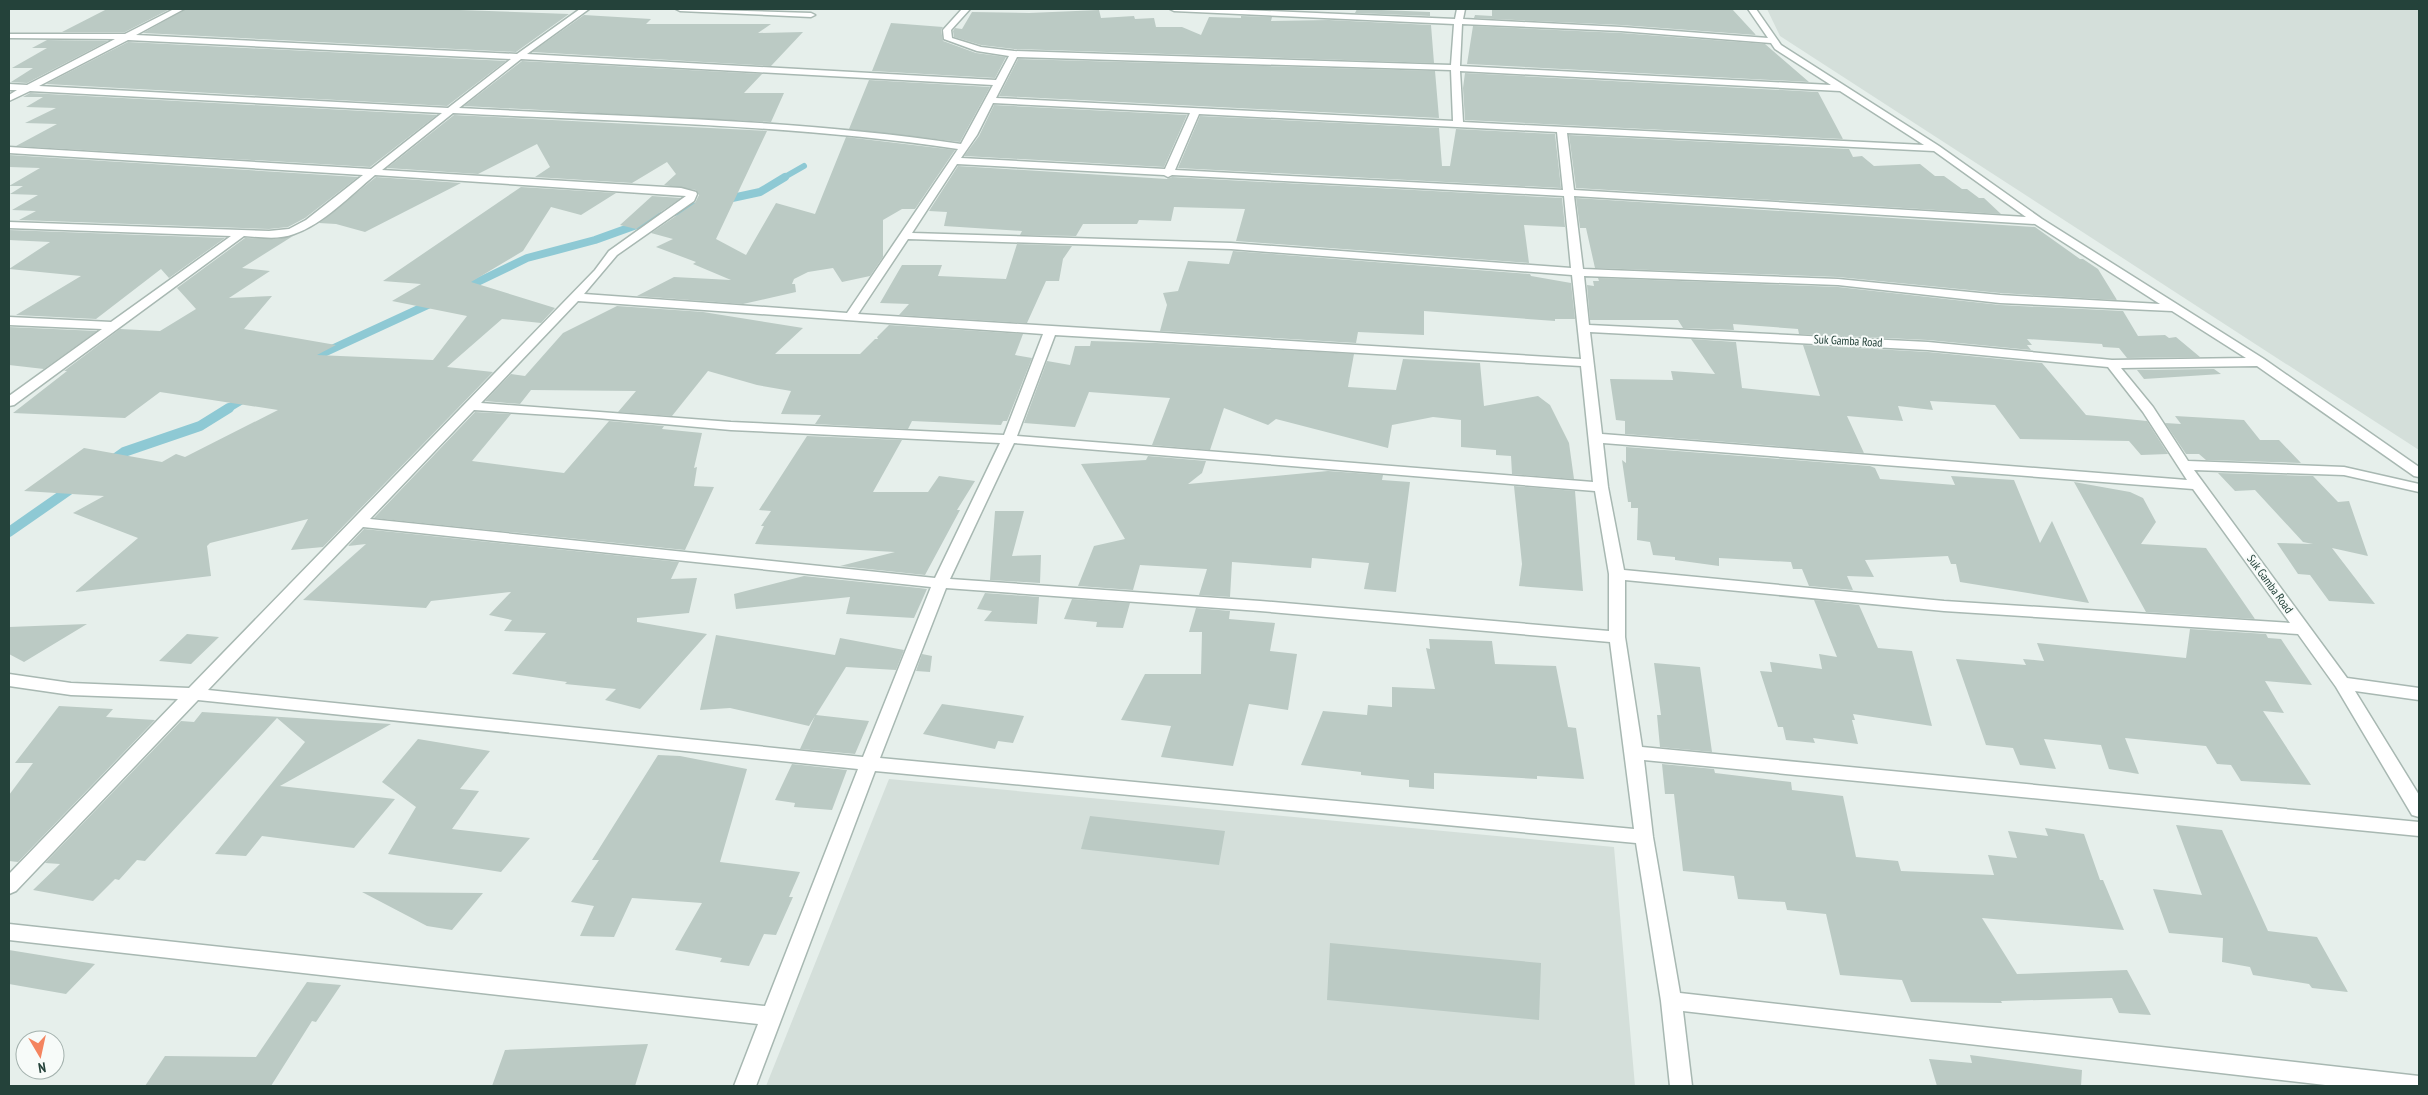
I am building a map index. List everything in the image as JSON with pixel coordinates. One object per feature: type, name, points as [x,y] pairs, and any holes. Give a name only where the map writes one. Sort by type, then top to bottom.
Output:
[{"type":"street","points":[[9,98],[180,9]]},
{"type":"street","points":[[9,225],[268,234],[291,232],[310,222],[377,171],[518,57],[586,9]]},
{"type":"street","points":[[680,9],[811,15]]},
{"type":"street","points":[[966,9],[947,30],[948,39],[980,49],[1014,54],[1455,68],[1843,88]]},
{"type":"street","points":[[1174,9],[1621,29],[1774,41]]},
{"type":"street","points":[[1458,123],[1455,68],[1458,23],[1461,9]]},
{"type":"street","points":[[1752,9],[1778,47],[1936,148],[2038,221],[2260,362],[2419,473]]},
{"type":"street","points":[[9,36],[125,37],[690,64],[997,83]]},
{"type":"street","points":[[850,317],[964,147],[991,100],[997,83],[1014,54]]},
{"type":"street","points":[[9,87],[451,110],[896,137],[964,147]]},
{"type":"street","points":[[991,100],[1458,123],[1562,131],[1936,148]]},
{"type":"street","points":[[1168,174],[1196,110]]},
{"type":"street","points":[[1562,131],[1601,487],[1617,574],[1617,638],[1644,837],[1671,1001],[1681,1086]]},
{"type":"street","points":[[9,150],[377,171],[682,191],[692,194],[690,199],[613,253],[599,272],[356,522],[9,886]]},
{"type":"street","points":[[953,161],[1168,174],[1569,193],[2038,221]]},
{"type":"street","points":[[9,402],[242,233]]},
{"type":"street","points":[[904,236],[1231,246],[1576,272],[1838,282],[2000,299],[2175,308]]},
{"type":"street","points":[[574,297],[850,317],[1588,363]]},
{"type":"street","points":[[9,321],[116,326]]},
{"type":"street","name":"Suk Gamba Road","points":[[1584,328],[1928,346],[2112,364],[2260,362]]},
{"type":"street","points":[[745,1086],[770,1016],[940,583],[1009,439],[1050,330]]},
{"type":"street","name":"Suk Gamba Road","points":[[2112,364],[2148,410],[2197,485],[2342,683],[2419,810]]},
{"type":"street","points":[[470,406],[597,414],[731,426],[1009,439],[1601,487]]},
{"type":"street","points":[[1596,438],[2197,485]]},
{"type":"street","points":[[2185,465],[2344,471],[2419,488]]},
{"type":"street","points":[[356,522],[940,583],[1260,606],[1617,638]]},
{"type":"street","points":[[1617,574],[1944,606],[2302,629]]},
{"type":"street","points":[[9,680],[71,689],[193,694],[869,764],[1644,837]]},
{"type":"street","points":[[2342,683],[2419,694]]},
{"type":"street","points":[[1634,753],[2419,829]]},
{"type":"street","points":[[9,932],[770,1016]]},
{"type":"street","points":[[1671,1001],[2419,1086]]},
{"type":"shaded area","points":[[1767,9],[2419,9],[2419,450],[1780,36]]},
{"type":"shaded area","points":[[889,779],[1614,847],[1635,1086],[766,1086]]},
{"type":"building","points":[[107,9],[170,9],[125,32],[62,32]]},
{"type":"building","points":[[186,9],[432,9],[569,14],[516,52],[143,33]]},
{"type":"building","points":[[1357,9],[1430,12],[1430,16],[1355,13]]},
{"type":"building","points":[[1492,9],[1732,9],[1756,35],[1621,25],[1474,18],[1475,15],[1492,16]]},
{"type":"building","points":[[1099,10],[1101,18],[1134,16],[1135,19],[1154,18],[1156,27],[1182,27],[1201,35],[1209,17],[1272,17],[1271,21],[1329,20],[1431,25],[1434,63],[1014,49],[981,45],[954,37],[953,31],[955,28],[962,29],[972,12],[1029,13]]},
{"type":"building","points":[[584,15],[651,19],[646,24],[771,24],[758,33],[803,32],[771,66],[532,52]]},
{"type":"building","points":[[891,23],[943,27],[941,30],[943,41],[976,53],[1006,57],[995,78],[872,71]]},
{"type":"building","points":[[1473,26],[1621,33],[1765,44],[1809,82],[1467,64]]},
{"type":"building","points":[[47,40],[108,41],[27,83],[11,82],[33,68],[12,68],[47,48],[32,48]]},
{"type":"building","points":[[128,42],[506,61],[447,106],[46,84]]},
{"type":"building","points":[[1018,59],[1435,71],[1439,118],[999,96]]},
{"type":"building","points":[[522,61],[762,74],[744,93],[784,93],[771,122],[464,106]]},
{"type":"building","points":[[1465,73],[1818,92],[1843,139],[1465,120],[1463,88]]},
{"type":"building","points":[[869,80],[990,87],[960,142],[849,129]]},
{"type":"building","points":[[30,93],[437,115],[370,167],[16,146],[57,124],[25,123],[56,108],[26,107],[43,97],[23,97]]},
{"type":"building","points":[[994,105],[1187,115],[1164,167],[964,156],[979,136]]},
{"type":"building","points":[[454,115],[767,131],[716,239],[746,255],[776,203],[815,214],[846,137],[955,150],[915,209],[902,209],[883,220],[883,257],[870,276],[842,282],[833,268],[808,272],[794,279],[792,284],[795,284],[796,292],[743,304],[637,296],[674,277],[731,280],[693,264],[696,262],[656,247],[673,239],[651,233],[695,203],[699,195],[696,190],[664,185],[676,174],[667,162],[632,183],[535,177],[550,167],[537,144],[478,174],[387,168]]},
{"type":"building","points":[[1200,116],[1439,128],[1442,166],[1450,166],[1456,129],[1555,134],[1561,188],[1178,168]]},
{"type":"building","points":[[1569,135],[1849,149],[1853,157],[1862,156],[1874,166],[1920,164],[1935,176],[1944,176],[1962,189],[1967,189],[1979,198],[1984,198],[2001,214],[1576,188]]},
{"type":"building","points":[[9,155],[358,177],[305,218],[288,227],[269,229],[19,220],[36,211],[12,210],[38,195],[10,194],[23,186],[9,186],[40,168],[9,167]]},
{"type":"building","points":[[958,166],[1167,179],[1172,177],[1562,198],[1565,227],[1524,225],[1529,263],[1236,241],[1245,209],[1174,207],[1171,221],[1139,220],[1137,224],[1083,224],[1076,236],[1020,235],[1022,231],[944,226],[947,212],[929,211]]},
{"type":"building","points":[[376,177],[461,183],[365,232],[336,224],[319,223]]},
{"type":"building","points":[[521,187],[616,193],[581,215],[551,207],[523,251],[471,282],[555,308],[541,323],[502,319],[447,367],[493,372],[323,547],[291,550],[308,519],[210,543],[207,546],[211,576],[75,592],[138,538],[73,513],[104,496],[24,491],[84,448],[162,462],[176,454],[185,457],[278,410],[160,392],[125,418],[13,413],[67,371],[64,371],[120,329],[160,331],[196,309],[177,288],[245,238],[276,239],[293,236],[242,268],[270,271],[229,298],[272,296],[244,329],[336,345],[317,355],[433,360],[467,316],[392,301],[421,284],[383,281]]},
{"type":"building","points":[[652,196],[681,198],[636,229],[620,225]]},
{"type":"building","points":[[1576,198],[2035,227],[2080,259],[2098,269],[2117,300],[2000,293],[1838,277],[1595,268],[1586,228],[1580,228]]},
{"type":"building","points":[[9,230],[225,238],[169,278],[161,269],[96,319],[16,315],[81,276],[9,269],[50,242],[9,240]]},
{"type":"building","points":[[1017,244],[1072,246],[1063,259],[1059,281],[1046,281],[1027,323],[899,315],[909,304],[880,303],[902,265],[942,265],[938,276],[1006,279]]},
{"type":"building","points":[[1233,251],[1530,274],[1531,276],[1571,283],[1575,319],[1555,319],[1555,321],[1424,311],[1424,335],[1358,332],[1356,343],[1160,331],[1167,305],[1163,293],[1178,291],[1188,261],[1229,264]]},
{"type":"building","points":[[1598,278],[1838,287],[2000,305],[2123,311],[2138,336],[2165,335],[2169,338],[2176,337],[2200,357],[2127,358],[2119,348],[2103,347],[2102,344],[2027,339],[2032,345],[2027,345],[2031,350],[1928,340],[1799,334],[1798,329],[1733,324],[1734,330],[1683,328],[1678,320],[1590,320],[1587,285],[1594,286],[1593,281],[1599,281]]},
{"type":"building","points":[[617,306],[704,312],[803,328],[775,354],[860,354],[875,339],[878,339],[877,337],[889,325],[1023,334],[1015,355],[1032,358],[1007,421],[1003,421],[1001,425],[912,421],[908,429],[815,424],[821,415],[781,414],[791,391],[757,385],[708,371],[672,416],[618,412],[636,391],[531,390],[520,404],[485,401],[511,374],[525,376],[563,333]]},
{"type":"building","points":[[9,327],[97,331],[44,369],[9,365]]},
{"type":"building","points":[[1691,339],[1736,342],[1742,388],[1820,396],[1803,345],[1928,352],[2042,363],[2086,415],[2147,421],[2168,454],[2141,455],[2129,441],[2020,439],[1995,405],[1930,401],[1933,410],[1898,406],[1903,421],[1847,416],[1864,453],[1625,434],[1625,421],[1616,420],[1610,379],[1673,380],[1671,371],[1715,374]]},
{"type":"building","points":[[1091,341],[1354,354],[1348,387],[1396,390],[1403,359],[1480,363],[1484,406],[1538,396],[1550,405],[1569,443],[1574,479],[1512,474],[1511,456],[1496,455],[1496,450],[1461,447],[1461,420],[1433,417],[1392,425],[1388,448],[1276,419],[1268,425],[1224,408],[1210,450],[1152,445],[1170,398],[1089,392],[1075,427],[1024,423],[1047,361],[1070,365],[1075,346],[1090,346]]},
{"type":"building","points":[[2214,369],[2221,374],[2144,379],[2137,370]]},
{"type":"building","points":[[475,412],[511,414],[472,461],[564,473],[609,421],[664,426],[662,429],[702,433],[694,468],[697,467],[694,486],[714,487],[685,550],[374,518]]},
{"type":"building","points":[[2175,416],[2244,420],[2260,440],[2279,440],[2301,463],[2206,460],[2199,454],[2186,454],[2165,423],[2181,424]]},
{"type":"building","points":[[807,436],[902,440],[873,492],[928,492],[939,476],[975,481],[957,510],[960,510],[925,575],[840,566],[895,552],[755,544],[764,526],[761,526],[771,511],[759,510]]},
{"type":"building","points":[[1626,447],[1870,466],[1875,468],[1880,479],[1955,485],[1951,476],[2014,480],[2040,543],[2052,521],[2089,603],[1960,582],[1956,564],[1951,564],[1948,556],[1865,560],[1874,577],[1847,576],[1853,590],[1809,586],[1802,569],[1793,569],[1791,562],[1719,558],[1719,566],[1675,560],[1675,557],[1653,555],[1650,542],[1637,540],[1638,508],[1631,508],[1631,502],[1628,502],[1622,460],[1626,463]]},
{"type":"building","points":[[1148,456],[1206,461],[1202,473],[1188,484],[1328,471],[1383,475],[1382,480],[1410,482],[1396,592],[1364,589],[1369,563],[1312,558],[1311,568],[1232,562],[1230,597],[1199,595],[1207,569],[1140,565],[1133,590],[1078,586],[1094,546],[1125,539],[1081,464],[1146,460]]},
{"type":"building","points":[[2218,473],[2313,476],[2338,502],[2349,501],[2368,556],[2332,548],[2375,604],[2329,601],[2310,575],[2298,574],[2277,543],[2313,544],[2303,542],[2255,490],[2235,491]]},
{"type":"building","points":[[2074,482],[2130,492],[2143,498],[2156,522],[2141,544],[2206,548],[2255,619],[2146,612]]},
{"type":"building","points":[[1514,486],[1575,491],[1583,591],[1519,586],[1522,564]]},
{"type":"building","points":[[995,511],[1024,511],[1012,556],[1041,555],[1040,583],[990,580]]},
{"type":"building","points":[[364,529],[679,562],[671,579],[697,578],[689,613],[637,618],[637,622],[707,634],[640,709],[605,700],[616,689],[565,684],[567,682],[512,674],[546,633],[504,631],[512,620],[489,615],[511,592],[431,601],[426,608],[303,600],[366,544],[348,546]]},
{"type":"building","points":[[804,576],[927,589],[914,618],[846,614],[850,597],[736,609],[734,594]]},
{"type":"building","points":[[985,593],[1039,597],[1037,624],[984,621],[992,611],[977,609]]},
{"type":"building","points":[[1072,599],[1130,603],[1123,628],[1096,627],[1097,622],[1064,619]]},
{"type":"building","points":[[1814,600],[1859,605],[1878,648],[1912,651],[1932,726],[1853,714],[1855,720],[1852,720],[1858,744],[1813,738],[1815,743],[1786,740],[1783,727],[1778,727],[1760,671],[1772,672],[1770,662],[1822,669],[1819,654],[1837,657]]},
{"type":"building","points":[[1196,608],[1230,611],[1229,619],[1275,623],[1270,651],[1297,654],[1288,710],[1249,704],[1233,766],[1161,757],[1171,726],[1121,720],[1145,674],[1201,674],[1202,632],[1189,632]]},
{"type":"building","points":[[87,624],[24,662],[9,654],[9,627]]},
{"type":"building","points":[[2190,629],[2266,634],[2268,638],[2281,639],[2312,685],[2265,681],[2284,713],[2263,711],[2311,785],[2241,781],[2231,765],[2217,764],[2206,746],[2125,738],[2139,774],[2109,769],[2101,745],[2044,739],[2056,769],[2020,765],[2013,748],[1986,745],[1956,659],[2026,665],[2023,659],[2044,661],[2037,643],[2186,658]]},
{"type":"building","points":[[187,634],[219,637],[191,664],[159,661]]},
{"type":"building","points":[[716,635],[835,655],[840,638],[904,650],[896,670],[846,667],[816,715],[869,721],[855,754],[800,749],[815,716],[809,726],[730,708],[700,710]]},
{"type":"building","points":[[1429,639],[1492,641],[1495,664],[1556,666],[1568,727],[1576,728],[1584,779],[1537,776],[1537,779],[1434,773],[1434,789],[1409,787],[1409,780],[1361,775],[1361,772],[1301,765],[1323,711],[1367,715],[1368,705],[1392,707],[1392,687],[1435,689],[1426,648],[1430,649]]},
{"type":"building","points":[[922,654],[932,656],[930,672],[916,671]]},
{"type":"building","points":[[1654,663],[1700,667],[1712,752],[1660,747],[1657,715],[1661,715]]},
{"type":"building","points":[[942,704],[1024,716],[1013,743],[998,741],[995,749],[923,734]]},
{"type":"building","points":[[59,706],[113,709],[106,717],[155,720],[18,862],[9,861],[9,795],[33,763],[15,763]]},
{"type":"building","points":[[202,712],[391,724],[280,786],[395,799],[354,848],[262,836],[246,856],[215,854],[305,742],[277,718],[145,861],[137,860],[119,880],[115,879],[93,901],[33,890],[60,864],[45,863],[181,721],[194,722]]},
{"type":"building","points":[[418,739],[490,751],[460,789],[479,791],[452,829],[530,838],[501,872],[388,854],[416,807],[382,782]]},
{"type":"building","points":[[658,755],[680,756],[747,769],[720,862],[800,872],[789,897],[793,897],[776,935],[764,934],[749,966],[720,962],[722,958],[675,950],[702,903],[632,898],[614,937],[580,936],[594,906],[571,902],[599,860],[592,860]]},
{"type":"building","points":[[792,764],[847,770],[832,810],[794,807],[795,803],[775,800]]},
{"type":"building","points":[[1662,764],[1714,769],[1715,773],[1791,782],[1792,790],[1843,796],[1856,857],[1898,861],[1901,871],[1994,875],[1988,855],[2017,858],[2008,831],[2048,836],[2045,828],[2084,834],[2100,880],[2103,880],[2124,930],[1982,918],[2017,974],[2127,970],[2151,1015],[2119,1013],[2112,998],[2001,1001],[2002,1003],[1911,1002],[1902,980],[1840,975],[1826,914],[1787,910],[1785,902],[1738,899],[1734,876],[1683,871],[1674,794],[1665,794]]},
{"type":"building","points":[[1090,816],[1225,831],[1219,865],[1081,849]]},
{"type":"building","points":[[2176,825],[2222,830],[2268,931],[2317,937],[2348,992],[2312,988],[2309,984],[2253,975],[2250,967],[2222,962],[2223,938],[2169,933],[2153,889],[2202,895]]},
{"type":"building","points":[[362,892],[483,893],[452,930],[427,926]]},
{"type":"building","points":[[1330,943],[1541,963],[1539,1020],[1327,1000]]},
{"type":"building","points":[[9,950],[95,964],[66,994],[9,984]]},
{"type":"building","points":[[307,982],[341,985],[316,1022],[312,1021],[271,1086],[145,1086],[165,1056],[256,1057]]},
{"type":"building","points":[[648,1044],[635,1086],[492,1086],[505,1050]]},
{"type":"building","points":[[1970,1055],[2082,1070],[2081,1086],[1937,1086],[1929,1059],[1972,1063]]},
{"type":"waterway","points":[[783,178],[804,166]]},
{"type":"waterway","points":[[723,200],[760,192],[785,177]]},
{"type":"waterway","points":[[463,289],[527,258],[595,240],[670,213],[699,206]]},
{"type":"waterway","points":[[306,361],[434,302]]},
{"type":"waterway","points":[[227,409],[247,397]]},
{"type":"waterway","points":[[110,462],[124,452],[200,426],[229,408]]},
{"type":"waterway","points":[[9,532],[75,486]]}]
